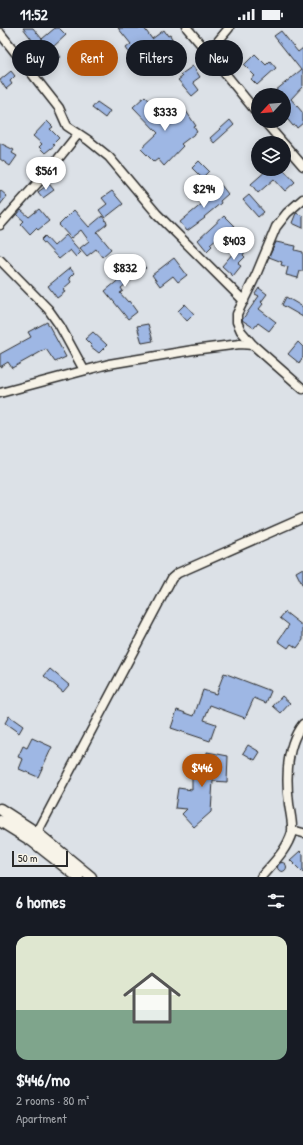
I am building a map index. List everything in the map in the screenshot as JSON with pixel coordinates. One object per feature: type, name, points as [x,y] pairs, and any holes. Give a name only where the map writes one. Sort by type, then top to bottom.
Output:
[{"type":"street","points":[[187,28],[197,40]]},
{"type":"street","points":[[219,40],[229,28]]},
{"type":"street","points":[[0,33],[59,108],[67,126],[88,140],[109,157],[157,214],[244,301]]},
{"type":"street","points":[[227,76],[251,105]]},
{"type":"street","points":[[270,128],[277,136]]},
{"type":"street","points":[[0,225],[40,181],[78,134]]},
{"type":"street","points":[[291,152],[303,166]]},
{"type":"street","points":[[303,199],[287,213],[276,227],[238,314],[237,322],[241,331],[253,345],[303,389]]},
{"type":"street","points":[[0,260],[48,309],[60,326],[84,370]]},
{"type":"street","points":[[0,393],[84,370],[193,350],[240,344],[253,345]]},
{"type":"street","points":[[35,837],[172,578],[178,573],[204,561],[303,518]]},
{"type":"street","points":[[261,877],[283,852],[292,830],[288,790],[288,768],[292,746],[303,724]]},
{"type":"street","points":[[0,809],[35,837],[92,877]]},
{"type":"street","points":[[0,820],[35,837],[78,877]]},
{"type":"street","points":[[292,830],[303,834]]},
{"type":"building","points":[[23,28],[33,28],[42,39],[55,28],[59,28],[66,35],[59,41],[59,40],[32,40]]},
{"type":"building","points":[[118,28],[144,28],[152,39],[164,30],[168,36],[170,35],[173,40],[128,40]]},
{"type":"building","points":[[281,31],[298,52],[303,48],[303,86],[291,99],[291,88],[279,88],[301,70],[274,36]]},
{"type":"building","points":[[255,54],[266,65],[270,61],[276,68],[257,85],[251,79],[255,76],[244,65]]},
{"type":"building","points":[[193,66],[195,69],[195,76],[200,77],[193,82],[199,90],[192,96],[178,80],[182,77],[181,76],[187,76],[187,70]]},
{"type":"building","points":[[11,71],[12,76],[15,76],[10,81],[12,84],[6,89],[0,80]]},
{"type":"building","points":[[145,96],[170,123],[186,111],[196,126],[194,127],[197,132],[181,144],[183,146],[164,166],[158,159],[154,162],[141,149],[158,133],[133,107]]},
{"type":"building","points":[[291,99],[303,113],[303,123],[297,128],[295,125],[293,126],[291,124]]},
{"type":"building","points":[[97,102],[110,111],[105,118],[92,108]]},
{"type":"building","points":[[230,120],[234,125],[214,143],[210,138]]},
{"type":"building","points":[[47,121],[53,127],[50,129],[59,138],[53,144],[55,145],[45,153],[39,147],[42,144],[33,136]]},
{"type":"building","points":[[0,143],[14,150],[12,153],[17,156],[10,166],[0,159]]},
{"type":"building","points":[[199,161],[209,171],[202,178],[192,168]]},
{"type":"building","points":[[260,176],[289,176],[295,182],[285,191],[274,179],[258,193],[251,184]]},
{"type":"building","points":[[49,184],[54,190],[43,198],[38,192]]},
{"type":"building","points":[[221,185],[228,194],[220,201],[221,203],[204,217],[205,218],[187,231],[180,222],[214,194],[212,192]]},
{"type":"building","points":[[0,190],[7,196],[0,205]]},
{"type":"building","points":[[112,191],[123,204],[105,218],[99,210],[107,204],[102,198]]},
{"type":"building","points":[[249,195],[264,212],[258,217],[243,200]]},
{"type":"building","points":[[39,209],[49,221],[38,230],[36,228],[30,234],[21,224],[24,221],[17,215],[21,210],[29,217]]},
{"type":"building","points":[[74,210],[89,227],[102,216],[106,221],[107,224],[97,232],[111,249],[102,257],[96,249],[87,256],[80,248],[89,241],[81,230],[71,238],[59,225]]},
{"type":"building","points":[[296,213],[303,216],[303,228],[292,223]]},
{"type":"building","points":[[224,216],[234,226],[228,232],[226,230],[210,244],[212,246],[207,251],[198,240]]},
{"type":"building","points":[[66,235],[81,252],[76,257],[70,250],[59,259],[41,240],[45,236],[54,246]]},
{"type":"building","points":[[276,242],[296,246],[295,250],[303,252],[303,271],[300,271],[298,278],[286,275],[288,267],[281,265],[282,262],[269,257]]},
{"type":"building","points":[[239,246],[245,252],[243,255],[245,257],[238,264],[241,266],[233,276],[222,266]]},
{"type":"building","points":[[137,258],[146,268],[121,288],[123,291],[120,293],[128,302],[129,301],[137,312],[128,319],[105,291],[121,278],[118,276]]},
{"type":"building","points":[[174,258],[187,275],[178,282],[173,276],[160,286],[152,275]]},
{"type":"building","points":[[70,268],[74,273],[69,278],[71,282],[63,289],[65,292],[57,298],[48,286]]},
{"type":"building","points":[[259,288],[267,294],[261,302],[263,304],[259,309],[276,322],[269,331],[258,323],[254,328],[242,320],[259,296],[255,294]]},
{"type":"building","points":[[286,297],[303,307],[303,317],[282,305]]},
{"type":"building","points":[[185,304],[194,314],[187,321],[178,311]]},
{"type":"building","points":[[47,322],[66,357],[55,362],[46,349],[12,368],[8,362],[0,367],[0,354],[31,337],[28,332]]},
{"type":"building","points":[[148,324],[153,341],[142,343],[137,326]]},
{"type":"building","points":[[93,332],[107,345],[99,353],[90,346],[91,345],[85,339]]},
{"type":"building","points":[[298,342],[303,347],[303,357],[299,363],[288,354]]},
{"type":"building","points":[[303,568],[303,586],[296,572]]},
{"type":"building","points":[[285,612],[303,626],[303,640],[297,648],[291,644],[288,648],[278,641],[289,625],[280,618]]},
{"type":"building","points":[[50,669],[69,685],[63,692],[44,676]]},
{"type":"building","points":[[224,673],[271,691],[266,703],[254,698],[245,718],[210,705],[204,720],[216,724],[210,741],[171,728],[177,710],[194,716],[203,690],[216,694]]},
{"type":"building","points":[[282,696],[290,703],[281,713],[273,706]]},
{"type":"building","points":[[9,716],[23,726],[19,733],[5,723]]},
{"type":"building","points":[[32,738],[52,747],[38,777],[19,769],[23,759],[18,757],[23,746],[27,748]]},
{"type":"building","points":[[248,745],[260,752],[255,760],[243,753]]},
{"type":"building","points":[[207,752],[228,756],[227,782],[213,781],[211,812],[194,827],[182,814],[187,809],[175,808],[178,788],[192,790],[192,773],[189,773],[189,765],[206,765]]},
{"type":"building","points":[[300,851],[303,854],[303,873],[290,860]]},
{"type":"building","points":[[282,862],[287,867],[282,872],[277,867]]}]
